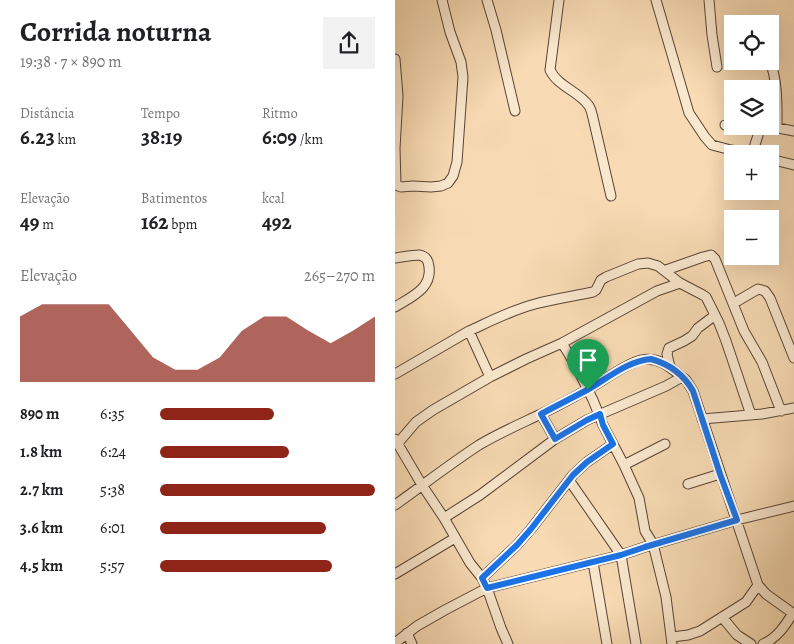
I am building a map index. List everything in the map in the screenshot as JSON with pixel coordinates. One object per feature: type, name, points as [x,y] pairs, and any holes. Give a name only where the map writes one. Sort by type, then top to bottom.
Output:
[{"type":"street","points":[[395,59],[398,96],[395,148],[396,184],[397,186],[431,187],[447,184],[453,176],[457,162],[463,77],[461,62],[450,32],[443,0]]},
{"type":"street","points":[[487,0],[515,111]]},
{"type":"street","points":[[559,0],[550,70],[553,77],[589,106],[611,196]]},
{"type":"street","points":[[656,0],[689,113],[712,145],[724,148]]},
{"type":"street","points":[[709,0],[717,67]]},
{"type":"street","points":[[779,128],[794,131]]},
{"type":"street","points":[[779,162],[794,166]]},
{"type":"street","points":[[395,258],[419,255],[424,257],[427,260],[429,272],[425,286],[417,294],[395,307]]},
{"type":"street","points":[[666,270],[711,255],[715,259],[744,331],[762,362],[781,411]]},
{"type":"street","points":[[395,374],[469,331],[510,312],[534,304],[593,292],[601,280],[606,277],[638,264],[648,263],[666,270],[680,282],[706,297],[727,341],[751,415]]},
{"type":"street","points":[[508,644],[482,578],[470,563],[397,441],[416,422],[433,410],[490,377],[562,343],[657,291],[680,282]]},
{"type":"street","points":[[733,303],[758,289],[765,291],[770,298],[794,358]]},
{"type":"street","points":[[670,367],[667,354],[669,348],[692,336],[698,328],[714,316]]},
{"type":"street","points":[[469,331],[490,377]]},
{"type":"street","points":[[562,343],[600,414],[603,425],[639,498],[645,531],[653,544],[666,597],[672,640],[693,634],[746,602],[759,585]]},
{"type":"street","points":[[395,504],[480,445],[513,426],[588,390],[641,360],[651,359],[661,362],[686,380],[693,391],[759,585],[766,594],[794,614],[784,629],[771,641],[763,644]]},
{"type":"street","points":[[444,518],[481,495],[555,439],[587,420],[682,377]]},
{"type":"street","points":[[702,419],[751,415],[794,408]]},
{"type":"street","points":[[541,414],[555,439]]},
{"type":"street","points":[[482,578],[517,545],[569,480],[587,462],[613,444]]},
{"type":"street","points":[[624,465],[665,444]]},
{"type":"street","points":[[688,484],[720,474]]},
{"type":"street","points":[[569,480],[621,555],[637,644]]},
{"type":"street","points":[[395,643],[407,633],[445,610],[487,588],[621,555],[737,520],[794,506]]},
{"type":"street","points":[[395,574],[455,538]]},
{"type":"street","points":[[593,562],[607,644]]},
{"type":"street","points":[[722,617],[737,635],[751,644]]},
{"type":"street","points":[[407,633],[412,644]]},
{"type":"route","points":[[651,359],[661,362],[686,380],[693,391],[737,520],[621,555],[487,588],[482,578],[517,545],[573,475],[587,462],[613,444],[603,425],[600,414],[555,439],[541,414],[588,390],[641,360],[651,359]]}]
